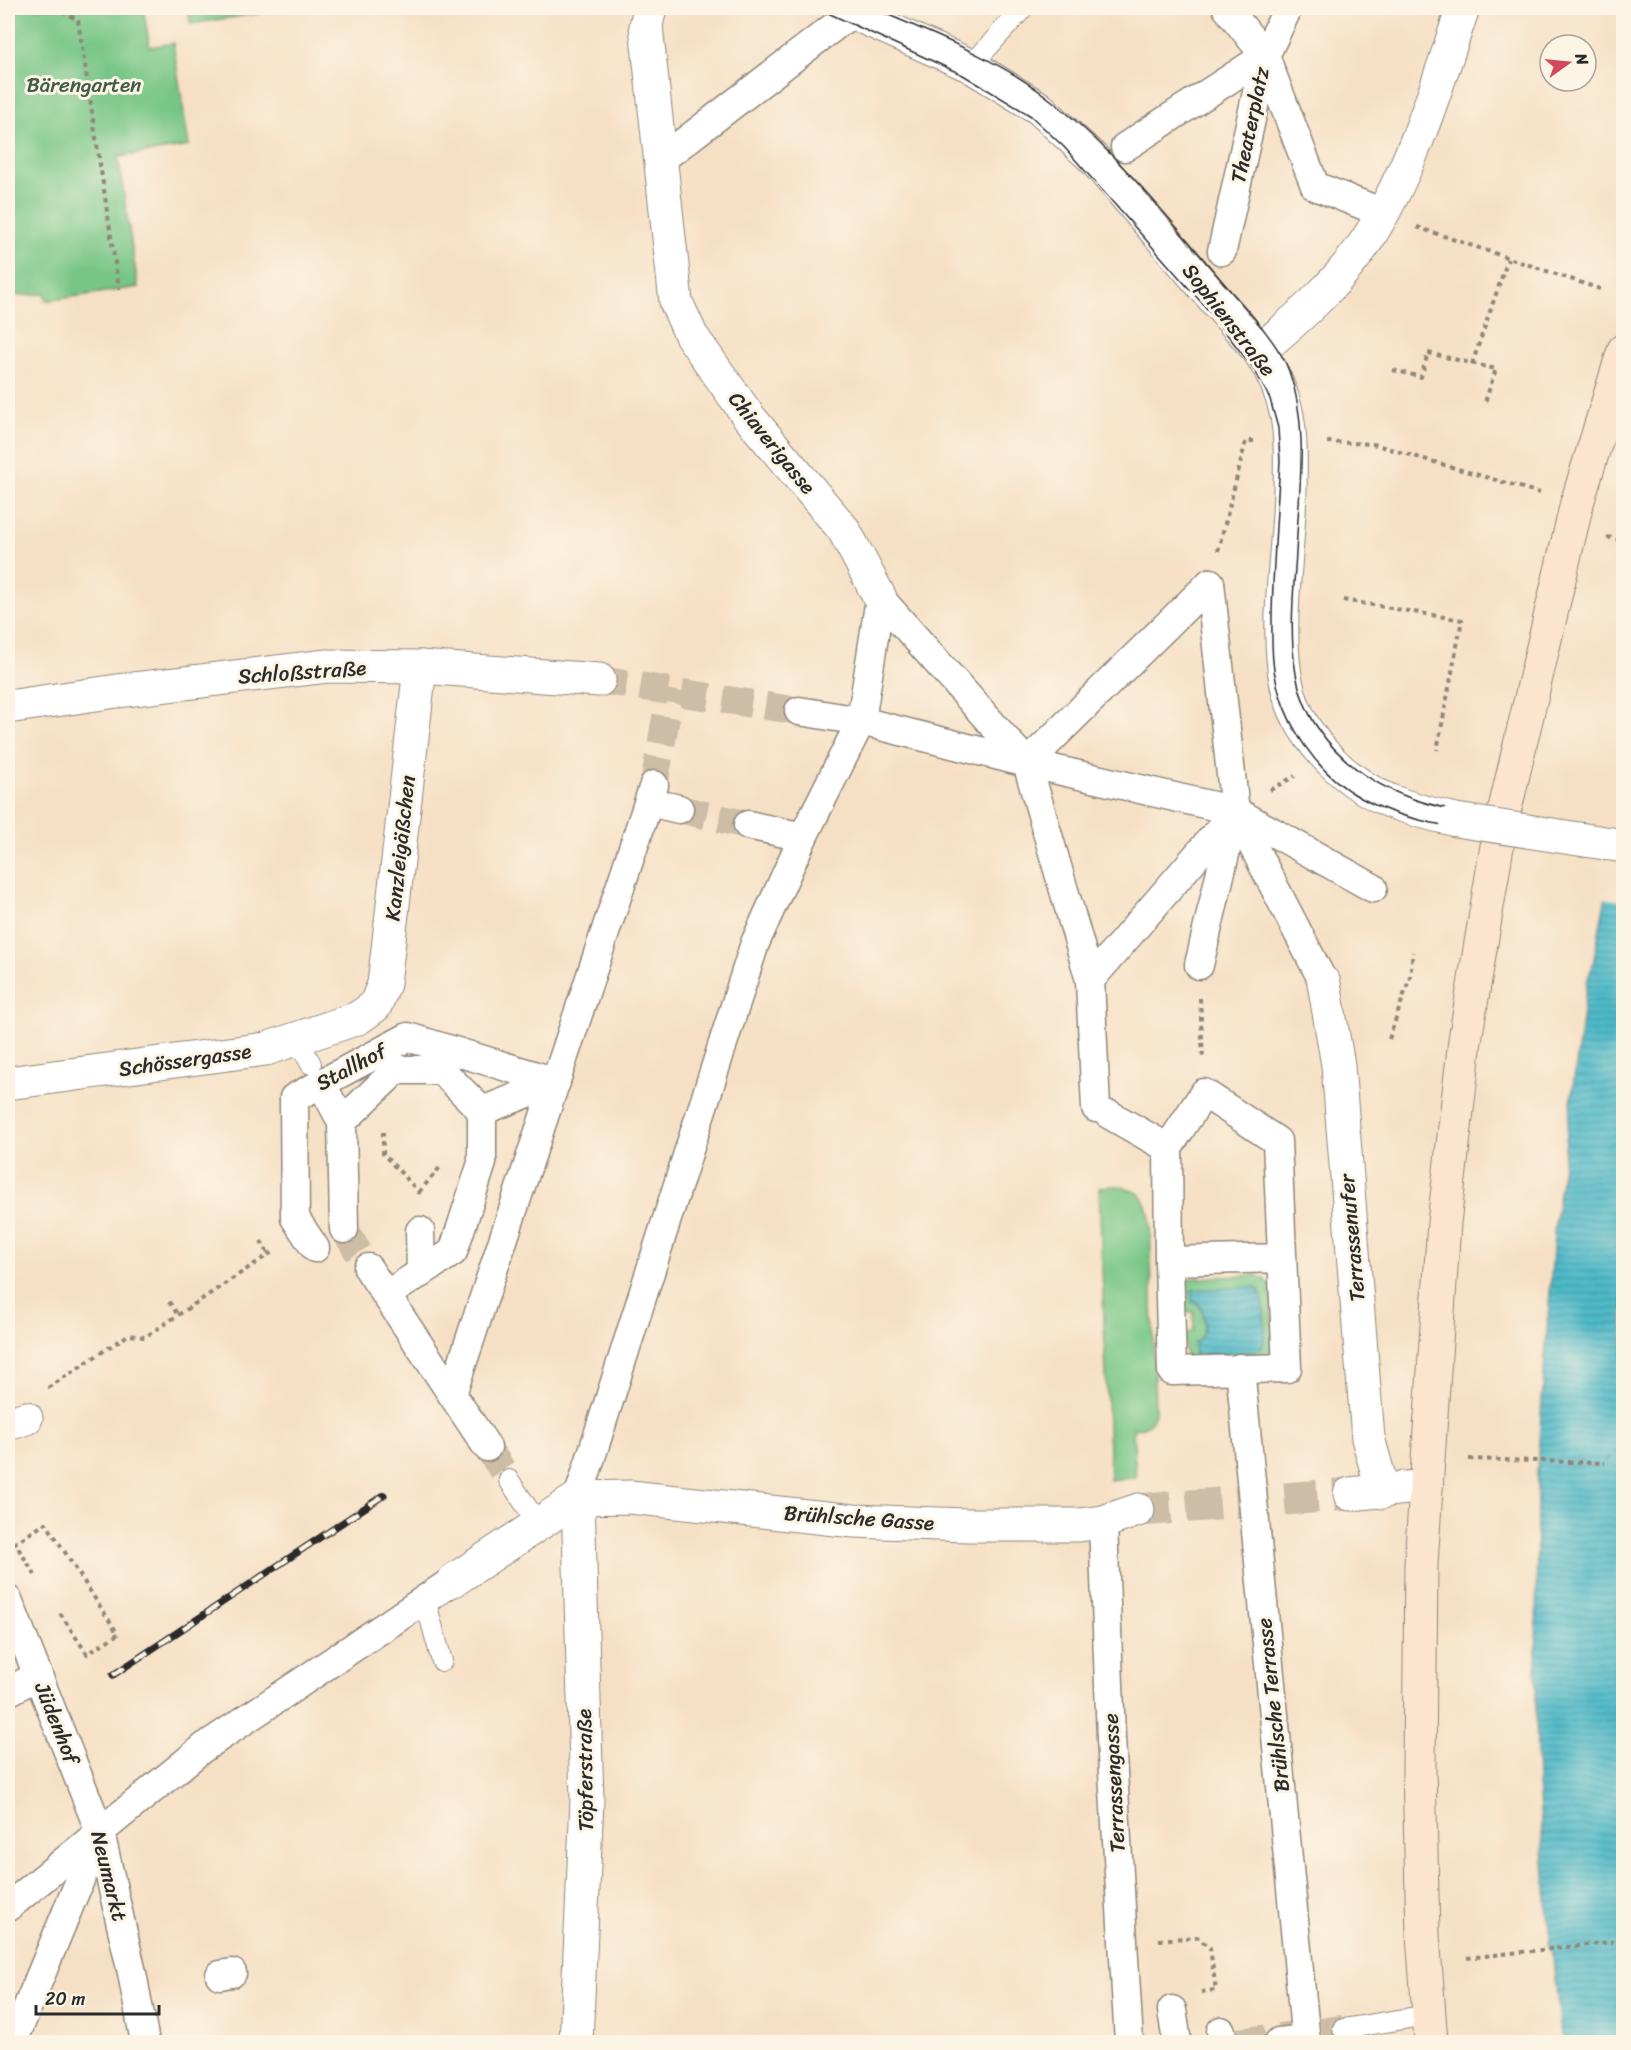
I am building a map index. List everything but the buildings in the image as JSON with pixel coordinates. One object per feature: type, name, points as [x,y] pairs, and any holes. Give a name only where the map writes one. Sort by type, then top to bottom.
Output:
[{"type":"main road","points":[[1430,2029],[1423,1935],[1419,1769],[1421,1563],[1444,1223],[1466,1040],[1499,834],[1577,503],[1623,350]]},
{"type":"street","name":"Chiaverigasse","points":[[650,8],[646,26],[676,302],[691,335],[748,417],[844,530],[880,598]]},
{"type":"street","points":[[1227,8],[1264,56],[1315,186],[1383,213]]},
{"type":"street","points":[[1264,56],[1288,8]]},
{"type":"street","points":[[1259,351],[1314,302],[1351,261],[1371,234],[1418,141],[1463,8]]},
{"type":"street","points":[[662,159],[854,9]]},
{"type":"street","name":"Sophienstraße","points":[[854,9],[971,66],[1039,108],[1094,159],[1259,351],[1272,370],[1282,390],[1291,441],[1282,645],[1286,683],[1297,713],[1326,756],[1345,773],[1388,800],[1456,820],[1623,846]]},
{"type":"street","name":"Theaterplatz","points":[[1125,147],[1264,56]]},
{"type":"street","name":"Theaterplatz","points":[[1222,251],[1264,56]]},
{"type":"street","points":[[1027,763],[1210,584]]},
{"type":"street","points":[[1198,965],[1235,811],[1210,584]]},
{"type":"street","points":[[8,1907],[203,1748],[578,1498],[755,943],[803,837],[861,721],[880,598]]},
{"type":"street","points":[[880,598],[1027,763],[1090,980],[1103,1111],[1168,1148]]},
{"type":"street","name":"Schloßstraße","points":[[8,707],[117,691],[327,666],[420,667],[599,680]]},
{"type":"street","name":"Kanzleigäßchen","points":[[358,1018],[375,1006],[384,984],[420,667]]},
{"type":"street","points":[[799,711],[861,721],[1027,763],[1235,811],[1373,888]]},
{"type":"street","points":[[452,1395],[652,794],[679,809]]},
{"type":"street","points":[[1090,980],[1235,811]]},
{"type":"street","points":[[1235,811],[1324,983]]},
{"type":"street","points":[[748,825],[803,837]]},
{"type":"street","name":"Terrassenufer","points":[[1324,983],[1338,1065],[1368,1438],[1383,1492]]},
{"type":"street","name":"Schössergasse","points":[[8,1083],[266,1049],[304,1052],[358,1018]]},
{"type":"street","name":"Stallhof","points":[[328,1096],[342,1122],[329,1227],[296,1218],[294,1098],[408,1037],[556,1082]]},
{"type":"street","name":"Stallhof","points":[[342,1122],[396,1070],[441,1070],[482,1111]]},
{"type":"street","points":[[386,1295],[453,1251],[482,1163],[482,1111],[556,1082]]},
{"type":"street","points":[[1204,1093],[1277,1141],[1287,1368],[1172,1371],[1168,1148],[1204,1093]]},
{"type":"street","points":[[420,1231],[421,1273]]},
{"type":"street","points":[[1169,1261],[1282,1258]]},
{"type":"street","points":[[368,1268],[487,1447]]},
{"type":"street","name":"Brühlsche Terrasse","points":[[1240,1368],[1297,2041]]},
{"type":"street","points":[[1350,1494],[1426,1486]]},
{"type":"street","name":"Brühlsche Gasse","points":[[578,1498],[630,1497],[854,1521],[967,1525],[1079,1526],[1102,1522],[1138,1510]]},
{"type":"street","name":"Töpferstraße","points":[[576,2043],[587,1800],[578,1498]]},
{"type":"street","name":"Terrassengasse","points":[[1102,1522],[1111,1739],[1129,2043]]},
{"type":"street","name":"Jüdenhof","points":[[8,1599],[80,1780]]},
{"type":"street","points":[[8,1692],[38,1675]]},
{"type":"street","name":"Neumarkt","points":[[80,1780],[100,1832],[132,1972],[145,2043]]},
{"type":"street","points":[[13,2043],[100,1832]]},
{"type":"street","points":[[1172,2010],[1177,2043]]},
{"type":"lane","points":[[971,66],[1023,8]]},
{"type":"lane","points":[[509,1480],[538,1524]]},
{"type":"lane","points":[[425,1600],[442,1661]]},
{"type":"lane","points":[[1343,2028],[1430,2029]]},
{"type":"path","points":[[54,8],[78,20],[119,289]]},
{"type":"path","points":[[1383,213],[1435,235],[1600,289]]},
{"type":"path","points":[[1472,364],[1508,259]]},
{"type":"path","points":[[1393,370],[1421,377],[1428,353],[1496,369],[1484,405]]},
{"type":"path","points":[[1210,584],[1246,441],[1373,444],[1541,493]]},
{"type":"path","points":[[1612,539],[1623,542]]},
{"type":"path","points":[[1343,600],[1462,620],[1437,750]]},
{"type":"path","points":[[1235,811],[1326,756]]},
{"type":"path","points":[[1389,1039],[1410,976],[1413,952]]},
{"type":"path","points":[[1198,965],[1204,1093]]},
{"type":"path","points":[[383,1131],[383,1154],[419,1192],[445,1162]]},
{"type":"path","points":[[261,1241],[269,1255]]},
{"type":"path","points":[[24,1411],[128,1335],[145,1337],[279,1248]]},
{"type":"path","points":[[169,1302],[178,1315]]},
{"type":"path","points":[[1469,1459],[1605,1463]]},
{"type":"path","points":[[37,1578],[15,1543],[46,1523],[118,1634],[87,1654],[60,1613]]},
{"type":"path","points":[[1467,1959],[1613,1941]]},
{"type":"green space","name":"Bärengarten","points":[[9,8],[143,8],[150,47],[173,43],[189,146],[118,157],[138,287],[46,301],[45,294],[8,296]]},
{"type":"green space","points":[[187,8],[293,8],[191,24]]},
{"type":"green space","points":[[1117,1186],[1140,1194],[1150,1218],[1155,1414],[1147,1425],[1133,1429],[1136,1477],[1110,1480],[1099,1187]]},
{"type":"green space","points":[[1256,1275],[1264,1279],[1270,1285],[1274,1347],[1269,1355],[1186,1364],[1184,1334],[1194,1331],[1193,1312],[1183,1311],[1181,1279]],"holes":[[[1253,1287],[1258,1289],[1264,1319],[1261,1349],[1194,1344],[1201,1336],[1204,1317],[1195,1302],[1192,1290]]]},
{"type":"water","points":[[1623,808],[1623,2042],[1562,2042],[1553,1958],[1549,1943],[1538,1783],[1537,1469],[1555,1223],[1587,982],[1593,964]]},
{"type":"water","points":[[1253,1287],[1258,1289],[1263,1306],[1265,1336],[1261,1348],[1256,1352],[1195,1355],[1194,1344],[1201,1336],[1204,1320],[1199,1304],[1192,1302],[1192,1290]]},
{"type":"pier","points":[[1623,805],[1624,901],[1603,898]]},
{"type":"ferry route","points":[[1605,1463],[1624,1443]]},
{"type":"tunnel","points":[[599,680],[799,711]]},
{"type":"tunnel","points":[[654,785],[671,690]]},
{"type":"tunnel","points":[[679,809],[748,825]]},
{"type":"tunnel","points":[[344,1229],[368,1268]]},
{"type":"tunnel","points":[[487,1447],[509,1480]]},
{"type":"tunnel","points":[[1138,1510],[1350,1494]]},
{"type":"tunnel","points":[[1238,2042],[1343,2029]]},
{"type":"tram line","points":[[817,8],[963,75],[1031,116],[1064,147],[1208,310],[1254,369],[1270,399],[1278,428],[1280,461],[1272,616],[1272,653],[1275,675],[1286,712],[1295,729],[1305,746],[1330,776],[1361,798],[1410,818],[1463,829],[1624,853]]},
{"type":"tram line","points":[[872,8],[991,61],[1056,104],[1141,186],[1276,346],[1289,371],[1295,391],[1301,432],[1301,473],[1292,622],[1296,674],[1301,695],[1310,715],[1334,749],[1367,776],[1419,801],[1474,813],[1624,836]]},
{"type":"railway","points":[[113,1675],[384,1495]]}]
